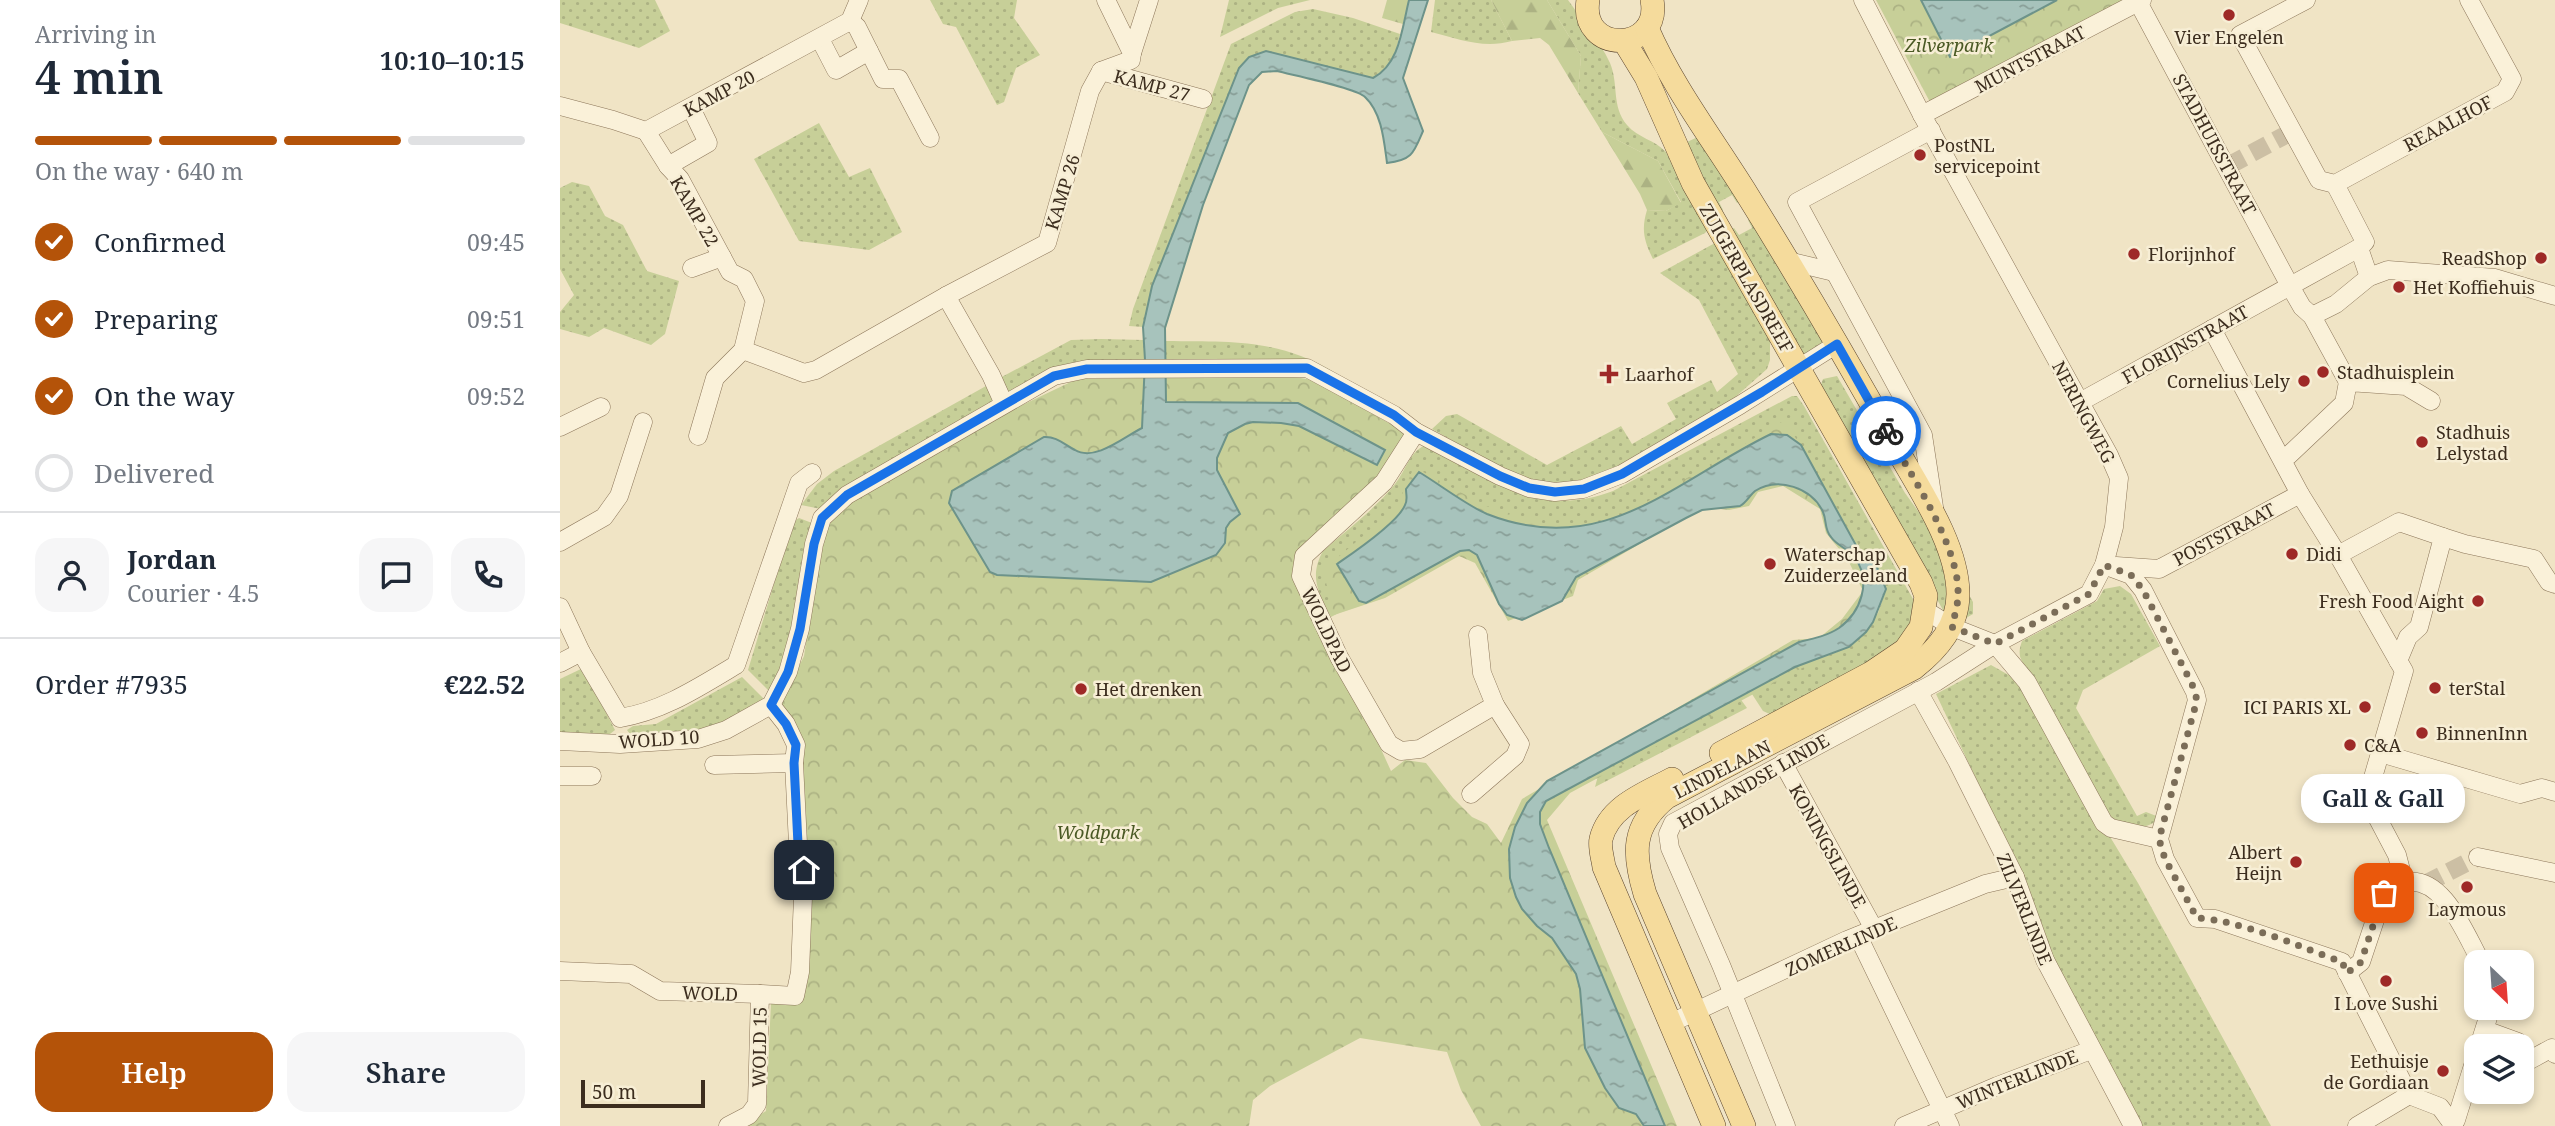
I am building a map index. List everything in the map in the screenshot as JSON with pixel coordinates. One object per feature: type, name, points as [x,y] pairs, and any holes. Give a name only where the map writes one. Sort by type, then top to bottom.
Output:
[{"type":"main road","points":[[1588,0],[1587,11],[1593,27],[1606,39],[1624,41],[1637,37],[1653,9]]},
{"type":"main road","points":[[1653,9],[1660,59],[1788,261],[1937,525]]},
{"type":"main road","name":"ZUIGERPLASDREEF","points":[[1624,41],[1646,77],[1687,171],[1921,583],[1926,596],[1925,610]]},
{"type":"main road","name":"LINDELAAN","points":[[1744,1126],[1645,894],[1637,870],[1636,846],[1642,826],[1655,807],[1667,797],[1914,668],[1933,653],[1952,627],[1958,594],[1952,556],[1937,525]]},
{"type":"main road","name":"LINDELAAN","points":[[1714,1126],[1604,867],[1601,840],[1610,820],[1624,805],[1871,673],[1905,650],[1921,627],[1925,610]]},
{"type":"street","points":[[859,0],[850,21],[857,27],[883,79],[899,79],[930,138]]},
{"type":"street","points":[[1105,0],[1132,53]]},
{"type":"street","points":[[1101,71],[1131,60],[1149,0]]},
{"type":"street","name":"NERINGWEG","points":[[1863,0],[2119,478],[2114,527],[2104,565],[2089,594],[1995,644]]},
{"type":"street","points":[[2282,458],[2289,455],[2344,402],[2348,382],[2312,316],[2302,307],[2290,286],[2360,248],[2365,242],[2335,184],[2319,180],[2241,36],[2306,0]]},
{"type":"street","name":"REAALHOF","points":[[2335,184],[2505,92],[2512,79],[2469,0]]},
{"type":"street","name":"MUNTSTRAAT","points":[[1926,122],[2140,1]]},
{"type":"street","name":"STADHUISSTRAAT","points":[[2140,1],[2290,286]]},
{"type":"street","name":"KAMP 20","points":[[646,131],[850,21]]},
{"type":"street","points":[[820,39],[835,70],[869,51]]},
{"type":"street","name":"KAMP 27","points":[[1101,71],[1203,99]]},
{"type":"street","name":"KAMP 26","points":[[743,350],[804,373],[816,370],[946,296],[1047,243],[1090,91],[1101,71]]},
{"type":"street","points":[[560,106],[646,131]]},
{"type":"street","name":"KAMP 22","points":[[668,166],[708,143],[691,108]]},
{"type":"street","points":[[1926,122],[1797,202],[1923,435],[1937,525]]},
{"type":"street","name":"KAMP 22","points":[[646,131],[668,166],[680,179],[730,272],[744,279],[755,301],[743,350]]},
{"type":"street","points":[[2360,248],[2369,277]]},
{"type":"street","name":"KAMP 22","points":[[692,268],[722,257]]},
{"type":"street","points":[[1788,261],[1834,272]]},
{"type":"street","points":[[2312,316],[2336,304],[2369,277],[2388,270],[2495,278],[2555,296]]},
{"type":"street","name":"FLORIJNSTRAAT","points":[[2080,402],[2290,286]]},
{"type":"street","points":[[946,296],[1004,404]]},
{"type":"street","points":[[2212,328],[2300,494],[2404,671],[2367,799],[2398,855],[2404,882]]},
{"type":"street","points":[[771,705],[788,672],[800,629],[814,544],[822,518],[847,495],[1054,376],[1087,369],[1307,368],[1394,415],[1416,432],[1500,476],[1529,488],[1555,492],[1584,489],[1622,474],[1837,344]]},
{"type":"street","points":[[698,436],[715,378],[743,350]]},
{"type":"street","points":[[2348,382],[2406,386],[2431,401]]},
{"type":"street","points":[[560,427],[601,407]]},
{"type":"street","points":[[560,542],[604,517],[619,496],[643,422]]},
{"type":"street","name":"WOLDPAD","points":[[1416,432],[1384,482],[1304,556],[1301,576],[1339,657],[1389,744],[1401,751],[1420,749],[1495,705]]},
{"type":"street","name":"WOLD 10","points":[[560,607],[580,652],[620,718],[643,714],[682,696],[736,665],[799,483],[813,473]]},
{"type":"street","name":"POSTSTRAAT","points":[[2104,565],[2159,569],[2300,494]]},
{"type":"street","points":[[2338,555],[2399,522],[2465,544],[2533,559],[2549,582],[2555,584]]},
{"type":"street","points":[[2398,661],[2407,637],[2419,627],[2443,537]]},
{"type":"street","points":[[2104,565],[2131,575],[2143,590],[2192,684],[2197,700],[2159,839],[2165,859],[2197,918],[2215,919],[2342,962],[2409,1095],[2440,1107],[2452,1124],[2456,1120],[2464,1094]]},
{"type":"street","points":[[1925,610],[1952,627],[1995,644],[2026,682],[2104,823],[2111,828],[2159,839]]},
{"type":"street","points":[[1471,794],[1516,756],[1520,744],[1495,705],[1482,673],[1478,635]]},
{"type":"street","name":"HOLLANDSE LINDE","points":[[1786,1126],[1670,848],[1668,834],[1673,823],[1936,682],[1995,644]]},
{"type":"street","points":[[560,663],[580,652]]},
{"type":"street","name":"ZILVERLINDE","points":[[1918,691],[1957,761],[2015,877],[2045,960],[2133,1126]]},
{"type":"street","name":"WOLD 10","points":[[560,741],[620,744],[698,739],[726,730],[771,705]]},
{"type":"street","name":"WOLD 15","points":[[728,1126],[749,1115],[757,1104],[760,994],[795,996],[800,972],[804,870],[798,844],[794,763],[796,745],[786,724],[771,705]]},
{"type":"street","points":[[620,718],[620,744]]},
{"type":"street","points":[[2380,753],[2520,794],[2542,788],[2555,792]]},
{"type":"street","name":"WOLD 10","points":[[714,765],[794,763]]},
{"type":"street","name":"KONINGSLINDE","points":[[1783,763],[1866,933],[1950,1126]]},
{"type":"street","points":[[560,776],[592,776]]},
{"type":"street","points":[[2478,857],[2555,873]]},
{"type":"street","name":"ZOMERLINDE","points":[[1671,1023],[1866,933],[1985,884],[2015,877]]},
{"type":"street","points":[[2347,973],[2361,962],[2384,893],[2404,882],[2425,884],[2445,897],[2474,950]]},
{"type":"street","name":"WOLD","points":[[560,971],[631,974],[660,991],[760,994]]},
{"type":"street","name":"WINTERLINDE","points":[[1904,1126],[2091,1050]]},
{"type":"street","points":[[2534,1058],[2554,1050]]},
{"type":"street","points":[[2357,1126],[2409,1095]]},
{"type":"green space","points":[[560,0],[655,0],[670,31],[639,48],[560,23]]},
{"type":"green space","points":[[930,0],[1017,0],[1014,18],[1040,55],[1016,68],[1004,102],[997,105],[956,27],[943,24]]},
{"type":"green space","points":[[1229,0],[1310,0],[1278,8],[1220,37]]},
{"type":"green space","points":[[1387,0],[1409,0],[1403,24],[1382,18]]},
{"type":"green space","points":[[1435,0],[1491,0],[1512,41],[1481,44],[1431,32]]},
{"type":"green space","points":[[1491,0],[1547,0],[1581,56],[1578,93],[1549,45],[1540,38],[1512,41]]},
{"type":"green space","points":[[1547,0],[1568,0],[1596,39],[1613,71],[1622,118],[1631,129],[1666,152],[1707,231],[1705,233],[1653,259],[1644,235],[1647,210],[1666,211],[1681,202],[1658,161],[1602,132],[1578,93],[1581,56]]},
{"type":"green space","name":"Zilverpark","points":[[1876,0],[2126,0],[1931,104]]},
{"type":"green space","points":[[1313,9],[1353,18],[1400,34],[1392,60],[1385,70],[1373,78],[1266,51],[1249,57],[1239,68],[1152,286],[1143,327],[1129,326],[1231,44],[1295,12]]},
{"type":"green space","points":[[819,123],[849,177],[870,168],[902,232],[869,250],[799,241],[754,159]]},
{"type":"green space","points":[[1602,132],[1658,161],[1681,203],[1666,211],[1647,210]]},
{"type":"green space","points":[[1700,136],[1745,199],[1737,203],[1732,195],[1719,202],[1723,210],[1717,214],[1687,142]]},
{"type":"green space","points":[[572,182],[589,186],[605,216],[623,225],[647,271],[679,281],[665,334],[651,345],[604,328],[589,337],[560,329],[560,312],[574,295],[560,269],[560,188]]},
{"type":"green space","points":[[1755,216],[1824,340],[1818,347],[1803,355],[1727,232],[1734,228],[1739,235],[1752,228],[1748,220]]},
{"type":"green space","points":[[1715,243],[1770,340],[1767,369],[1732,400],[1621,473],[1573,485],[1531,482],[1432,429],[1446,416],[1457,414],[1547,465],[1621,426],[1632,444],[1676,419],[1667,403],[1711,380],[1717,392],[1738,374],[1699,300],[1660,273]]},
{"type":"green space","points":[[1071,340],[1144,340],[1145,360],[1008,396],[998,379]]},
{"type":"green space","points":[[1166,341],[1252,344],[1292,353],[1312,361],[1334,372],[1321,366],[1165,362]]},
{"type":"green space","name":"Woldpark","points":[[1288,376],[1313,380],[1410,435],[1383,477],[1300,558],[1354,690],[1391,771],[1405,760],[1426,763],[1453,798],[1472,817],[1487,824],[1501,843],[1522,799],[1793,640],[1819,638],[1842,619],[1863,591],[1848,560],[1826,533],[1820,509],[1783,486],[1758,492],[1749,506],[1729,510],[1703,507],[1578,580],[1573,596],[1508,621],[1475,563],[1459,556],[1385,598],[1334,615],[1323,570],[1396,508],[1414,467],[1486,506],[1551,526],[1575,528],[1611,523],[1785,420],[1885,589],[1866,638],[1796,671],[1570,793],[1547,820],[1677,1126],[1481,1126],[1461,1090],[1447,1052],[1360,1038],[1270,1086],[1253,1100],[1249,1126],[742,1126],[766,1111],[771,1002],[801,1002],[805,846],[801,767],[779,707],[804,656],[817,567],[830,519],[861,494],[989,421],[1077,379]]},
{"type":"green space","points":[[1837,376],[1905,493],[1936,536],[1973,602],[1973,614],[1952,626],[1819,390],[1823,379]]},
{"type":"green space","points":[[986,386],[995,402],[826,510],[801,505],[817,484],[834,471]]},
{"type":"green space","points":[[1792,396],[1797,396],[1804,406],[1930,629],[1776,717],[1763,711],[1750,691],[1811,660],[1849,647],[1878,613],[1886,589],[1858,549],[1801,445],[1588,526],[1555,528],[1512,522],[1331,617],[1322,600],[1316,577],[1323,551],[1379,502],[1395,484],[1412,456],[1428,444],[1494,482],[1516,491],[1538,498],[1562,501],[1587,498],[1613,491]]},
{"type":"green space","points":[[799,518],[812,523],[786,667],[772,694],[748,670],[793,522]]},
{"type":"green space","points":[[2120,586],[2131,594],[2160,646],[2083,690],[2076,708],[2137,816],[2146,812],[2159,817],[2148,826],[2141,827],[2107,817],[2020,654],[2022,641],[2097,601],[2104,589]]},
{"type":"green space","points":[[1991,665],[2014,678],[2138,883],[2271,1126],[2141,1126],[2054,958],[2024,880],[1936,694]]},
{"type":"green space","points":[[583,668],[615,730],[605,738],[560,737],[560,679]]},
{"type":"green space","points":[[742,677],[766,701],[707,733],[634,740],[627,730],[633,726],[656,724]]},
{"type":"green space","points":[[1739,697],[1747,708],[1595,787],[1599,772]]},
{"type":"water","points":[[1409,0],[1428,0],[1403,78],[1423,131],[1415,150],[1402,160],[1387,163],[1379,119],[1371,104],[1360,93],[1277,71],[1262,72],[1249,85],[1203,205],[1165,328],[1166,402],[1298,403],[1385,450],[1377,465],[1299,426],[1281,423],[1245,424],[1228,433],[1217,458],[1217,470],[1240,514],[1226,528],[1225,543],[1216,555],[1151,582],[997,575],[990,572],[949,503],[952,491],[1044,437],[1056,439],[1083,453],[1091,453],[1109,447],[1142,428],[1145,360],[1143,327],[1152,286],[1239,68],[1249,57],[1266,51],[1373,78],[1382,72],[1394,55]]},
{"type":"water","points":[[1921,0],[2057,0],[1950,57]]},
{"type":"water","points":[[1771,434],[1787,435],[1801,445],[1858,549],[1877,567],[1886,589],[1873,622],[1849,647],[1795,667],[1546,801],[1540,812],[1540,824],[1549,848],[1665,1126],[1644,1126],[1636,1114],[1619,1108],[1605,1088],[1585,1048],[1580,989],[1576,974],[1552,938],[1522,909],[1516,897],[1510,878],[1509,849],[1515,827],[1527,803],[1547,781],[1799,642],[1839,628],[1853,614],[1862,596],[1863,576],[1860,567],[1852,555],[1829,534],[1823,512],[1811,496],[1784,485],[1755,491],[1740,506],[1702,510],[1576,577],[1562,601],[1522,620],[1507,615],[1499,604],[1477,555],[1469,550],[1460,551],[1366,603],[1359,601],[1337,564],[1394,520],[1406,503],[1406,489],[1419,472],[1487,514],[1529,526],[1567,528],[1603,521],[1636,509]]},
{"type":"tunnel","points":[[2228,166],[2293,131]]},
{"type":"tunnel","points":[[2425,884],[2478,857]]},
{"type":"way so far","points":[[1886,431],[1926,501],[1952,556],[1958,594],[1952,627],[1995,644],[2089,594],[2104,565],[2131,575],[2143,590],[2192,684],[2197,700],[2159,839],[2165,859],[2197,918],[2215,919],[2313,951],[2342,962],[2347,973],[2361,962],[2384,893]]},
{"type":"place","name":"Vier Engelen","points":[[2229,15]]},
{"type":"place","name":"PostNL servicepoint","points":[[1920,155]]},
{"type":"place","name":"Florijnhof","points":[[2134,254]]},
{"type":"place","name":"ReadShop","points":[[2541,258]]},
{"type":"place","name":"Het Koffiehuis","points":[[2399,287]]},
{"type":"place","name":"Stadhuisplein","points":[[2323,372]]},
{"type":"place","name":"Laarhof","points":[[1609,374]]},
{"type":"place","name":"Cornelius Lely","points":[[2304,381]]},
{"type":"place","name":"Stadhuis Lelystad","points":[[2422,442]]},
{"type":"place","name":"Didi","points":[[2292,554]]},
{"type":"place","name":"Waterschap Zuiderzeeland","points":[[1770,564]]},
{"type":"place","name":"Fresh Food Aight","points":[[2478,601]]},
{"type":"place","name":"terStal","points":[[2435,688]]},
{"type":"place","name":"Het drenken","points":[[1081,689]]},
{"type":"place","name":"ICI PARIS XL","points":[[2365,707]]},
{"type":"place","name":"BinnenInn","points":[[2422,733]]},
{"type":"place","name":"C&A","points":[[2350,745]]},
{"type":"place","name":"Albert Heijn","points":[[2296,862]]},
{"type":"place","name":"Laymous","points":[[2467,887]]},
{"type":"place","name":"Gall & Gall","points":[[2384,893]]},
{"type":"place","name":"I Love Sushi","points":[[2386,981]]},
{"type":"place","name":"Eethuisje de Gordiaan","points":[[2443,1071]]},
{"type":"route","points":[[804,870],[798,844],[794,763],[796,745],[786,724],[771,705],[788,672],[800,629],[814,544],[822,518],[847,495],[1054,376],[1087,369],[1307,368],[1394,415],[1416,432],[1500,476],[1529,488],[1555,492],[1584,489],[1622,474],[1762,392],[1837,344],[1886,431]]}]
